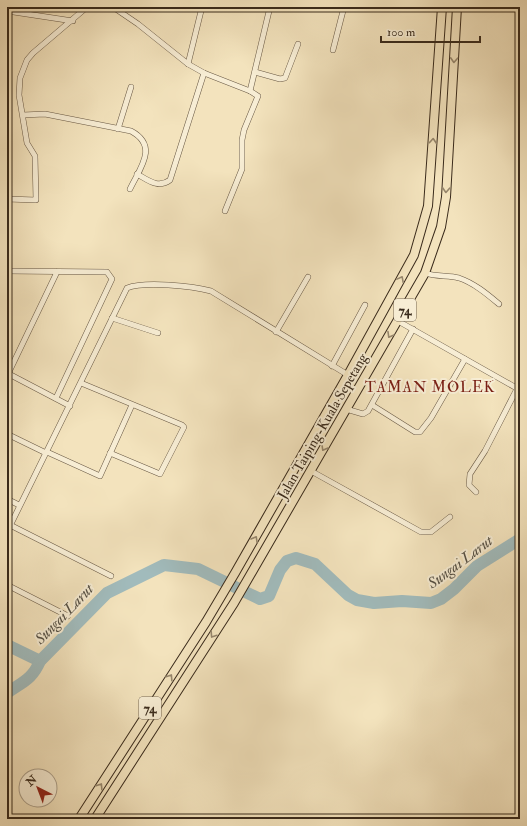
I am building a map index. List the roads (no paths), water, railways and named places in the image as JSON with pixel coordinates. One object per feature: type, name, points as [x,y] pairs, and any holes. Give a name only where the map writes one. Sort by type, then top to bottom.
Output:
[{"type":"main road","name":"Jalan Taiping-Kuala Sepetang","points":[[79,819],[235,573],[348,375],[414,255],[423,229],[428,206],[442,7]]},
{"type":"main road","name":"Jalan Taiping-Kuala Sepetang","points":[[95,819],[234,603],[425,273],[441,227],[446,197],[457,7]]},
{"type":"street","points":[[7,199],[36,200],[35,156],[27,143],[19,95],[20,78],[27,60],[40,45],[73,21],[87,7]]},
{"type":"street","points":[[113,7],[138,24],[188,64],[204,73],[255,94],[257,99],[244,130],[242,140],[242,169],[225,211]]},
{"type":"street","points":[[188,64],[202,7]]},
{"type":"street","points":[[250,91],[270,7]]},
{"type":"street","points":[[333,50],[344,7]]},
{"type":"street","points":[[7,11],[73,21]]},
{"type":"street","points":[[255,72],[280,79],[285,78],[289,71],[298,44]]},
{"type":"street","points":[[137,174],[158,185],[164,185],[170,180],[204,73]]},
{"type":"street","points":[[118,129],[131,87]]},
{"type":"street","points":[[22,115],[45,114],[131,131],[142,137],[146,145],[146,155],[130,189]]},
{"type":"street","points":[[7,271],[107,272],[112,279],[56,398]]},
{"type":"street","points":[[57,272],[8,373],[70,406]]},
{"type":"street","points":[[425,273],[434,276],[460,279],[485,292],[499,304]]},
{"type":"street","points":[[276,332],[308,277]]},
{"type":"street","points":[[7,532],[127,288],[137,284],[200,288],[223,298],[348,375]]},
{"type":"street","points":[[332,366],[365,305]]},
{"type":"street","points":[[112,318],[158,333]]},
{"type":"street","points":[[398,321],[518,389]]},
{"type":"street","points":[[346,409],[363,414],[368,411],[413,329]]},
{"type":"street","points":[[372,405],[415,432],[420,432],[426,426],[465,359]]},
{"type":"street","points":[[81,383],[184,427],[160,474],[110,453]]},
{"type":"street","points":[[476,492],[469,485],[470,474],[486,451],[520,383]]},
{"type":"street","points":[[7,434],[100,476],[132,405]]},
{"type":"street","points":[[311,471],[421,532],[431,532],[450,517]]},
{"type":"street","points":[[7,498],[19,505]]},
{"type":"street","points":[[10,525],[110,576]]},
{"type":"street","points":[[7,585],[68,616]]},
{"type":"waterway","name":"Sungai Larut","points":[[7,693],[30,677],[40,661],[107,593],[164,565],[198,569],[260,599],[269,596],[280,570],[287,561],[296,558],[315,564],[348,595],[357,600],[374,603],[402,601],[431,603],[441,599],[454,589],[477,566],[520,539]]},
{"type":"waterway","points":[[7,645],[40,661]]},
{"type":"district","name":"TAMAN MOLEK","points":[[430,387]]}]
